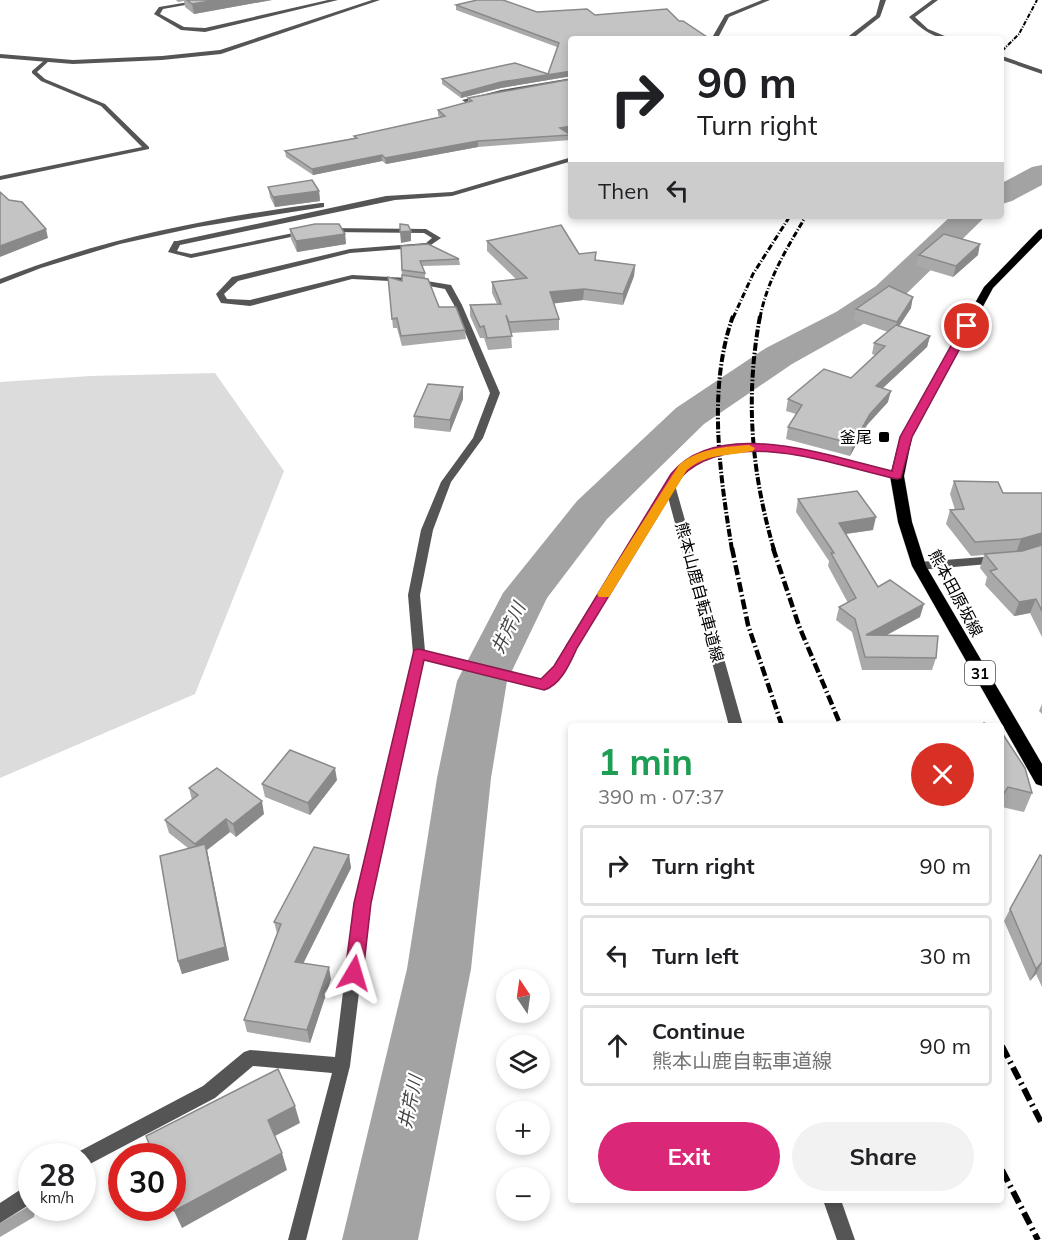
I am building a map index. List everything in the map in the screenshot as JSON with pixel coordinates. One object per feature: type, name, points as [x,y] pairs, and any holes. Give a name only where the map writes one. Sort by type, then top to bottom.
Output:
[{"type":"main road","name":"熊本田原坂線","points":[[1042,232],[988,287],[906,437],[897,476],[905,522],[920,566],[1042,779]]},
{"type":"main road","points":[[670,485],[690,461],[712,452],[733,448],[772,447],[897,476]]},
{"type":"street","points":[[210,0],[161,8],[157,14],[183,29],[205,30],[335,0]]},
{"type":"street","points":[[0,56],[47,60],[123,60],[221,52],[377,0]]},
{"type":"street","points":[[716,36],[727,16],[767,0]]},
{"type":"street","points":[[852,36],[878,16],[883,0]]},
{"type":"street","points":[[935,0],[912,17],[926,30],[941,36]]},
{"type":"street","points":[[1004,59],[1042,72]]},
{"type":"street","points":[[0,178],[147,148],[103,105],[43,80],[34,72],[47,60]]},
{"type":"street","points":[[465,100],[568,81]]},
{"type":"street","points":[[0,282],[37,266],[145,234],[243,216],[393,198],[452,194],[568,160]]},
{"type":"street","points":[[297,1240],[342,1066],[362,903],[419,654],[414,594],[427,530],[446,482],[478,438],[495,393],[458,305],[448,287],[377,277],[352,277],[250,303],[224,301],[220,294],[235,279],[350,251],[428,245],[437,237],[426,231],[316,230],[191,256],[172,252],[177,243],[393,198]]},
{"type":"street","points":[[419,654],[544,685],[560,668],[670,485]]},
{"type":"street","name":"熊本山鹿自転車道線","points":[[670,485],[735,723]]},
{"type":"street","points":[[920,566],[1006,560]]},
{"type":"street","points":[[96,1152],[209,1092],[250,1058],[342,1066]]},
{"type":"street","points":[[0,1214],[18,1201]]},
{"type":"street","points":[[833,1203],[846,1240]]},
{"type":"shaded area","points":[[215,373],[284,471],[195,694],[0,778],[0,382],[90,376]]},
{"type":"building","points":[[187,0],[216,0],[192,4]]},
{"type":"building","points":[[477,0],[503,0],[537,12],[587,9],[595,15],[667,9],[679,21],[683,21],[706,36],[568,36],[568,72],[501,82],[461,93],[442,79],[515,63],[548,74],[559,43],[456,5]]},
{"type":"building","points":[[568,80],[568,127],[560,128],[568,135],[478,141],[385,158],[382,155],[312,169],[285,151],[357,138],[354,136],[445,116],[438,110],[472,101],[468,98]]},
{"type":"building","points":[[312,180],[319,191],[273,197],[268,187]]},
{"type":"building","points":[[0,192],[9,200],[22,202],[46,229],[0,246]]},
{"type":"building","points":[[315,224],[339,224],[345,234],[296,241],[290,229]]},
{"type":"building","points":[[400,224],[408,225],[411,231],[400,232]]},
{"type":"building","points":[[561,225],[579,254],[596,252],[595,260],[635,265],[623,294],[584,289],[550,292],[559,319],[509,322],[506,315],[512,336],[487,338],[484,326],[480,327],[470,305],[501,304],[492,282],[527,278],[487,241]]},
{"type":"building","points":[[944,234],[980,244],[956,266],[919,255]]},
{"type":"building","points":[[428,244],[459,259],[420,261],[425,273],[402,270],[401,246]]},
{"type":"building","points":[[402,275],[428,279],[439,307],[456,307],[465,330],[401,336],[397,318],[392,319],[388,277],[402,281]]},
{"type":"building","points":[[889,286],[913,297],[897,322],[856,309]]},
{"type":"building","points":[[896,325],[930,336],[876,386],[891,391],[870,414],[853,444],[788,427],[802,405],[788,399],[824,369],[851,378],[885,346],[874,343]]},
{"type":"building","points":[[428,384],[463,387],[450,420],[414,416]]},
{"type":"building","points":[[954,481],[998,482],[1003,493],[1042,493],[1042,533],[1021,539],[975,542],[950,510],[964,509]]},
{"type":"building","points":[[857,491],[876,517],[839,523],[878,587],[890,580],[924,604],[866,635],[938,636],[936,658],[865,657],[855,619],[839,607],[856,598],[831,553],[834,553],[798,499]]},
{"type":"building","points":[[1042,545],[1042,611],[1036,599],[1019,602],[990,571],[997,569],[985,554],[1022,551]]},
{"type":"building","points":[[1004,736],[1025,768],[1032,793],[1008,787],[1004,793]]},
{"type":"building","points":[[290,750],[335,768],[308,803],[262,784]]},
{"type":"building","points":[[217,768],[262,801],[233,824],[226,819],[195,844],[165,820],[198,795],[189,788]]},
{"type":"building","points":[[205,844],[225,947],[178,961],[160,856]]},
{"type":"building","points":[[314,847],[349,855],[295,962],[329,967],[307,1030],[244,1020],[281,924],[274,922]]},
{"type":"building","points":[[1040,855],[1042,856],[1042,962],[1036,969],[1010,909]]},
{"type":"building","points":[[278,1069],[295,1106],[268,1120],[282,1153],[186,1205],[186,1143],[149,1143],[146,1136]]},
{"type":"waterway","name":"井芹川","points":[[1004,194],[1042,173]]},
{"type":"waterway","name":"井芹川","points":[[380,1240],[439,969],[464,778],[482,681],[526,593],[592,510],[690,416],[779,356],[848,319],[888,293],[955,227],[967,219]]},
{"type":"waterway","points":[[0,1231],[18,1219]]},
{"type":"railway","points":[[1004,49],[1019,34],[1037,0]]},
{"type":"railway","points":[[733,318],[753,274],[788,219]]},
{"type":"railway","points":[[760,318],[773,277],[804,219]]},
{"type":"railway","points":[[732,550],[720,462],[718,402],[725,344],[733,316]]},
{"type":"railway","points":[[760,316],[753,376],[753,434],[760,491],[774,550]]},
{"type":"railway","points":[[732,548],[748,625],[781,723]]},
{"type":"railway","points":[[773,548],[799,626],[840,723]]},
{"type":"railway","points":[[1004,1050],[1042,1124]]},
{"type":"railway","points":[[1004,1174],[1038,1240]]},
{"type":"slow traffic","points":[[604,594],[677,474],[690,461],[712,452],[749,448]]},
{"type":"place","name":"釜尾","points":[[884,437]]},
{"type":"route","points":[[354,973],[362,903],[419,654],[544,685],[560,668],[677,474],[690,461],[712,452],[733,448],[772,447],[897,476],[906,437],[967,326]]}]
